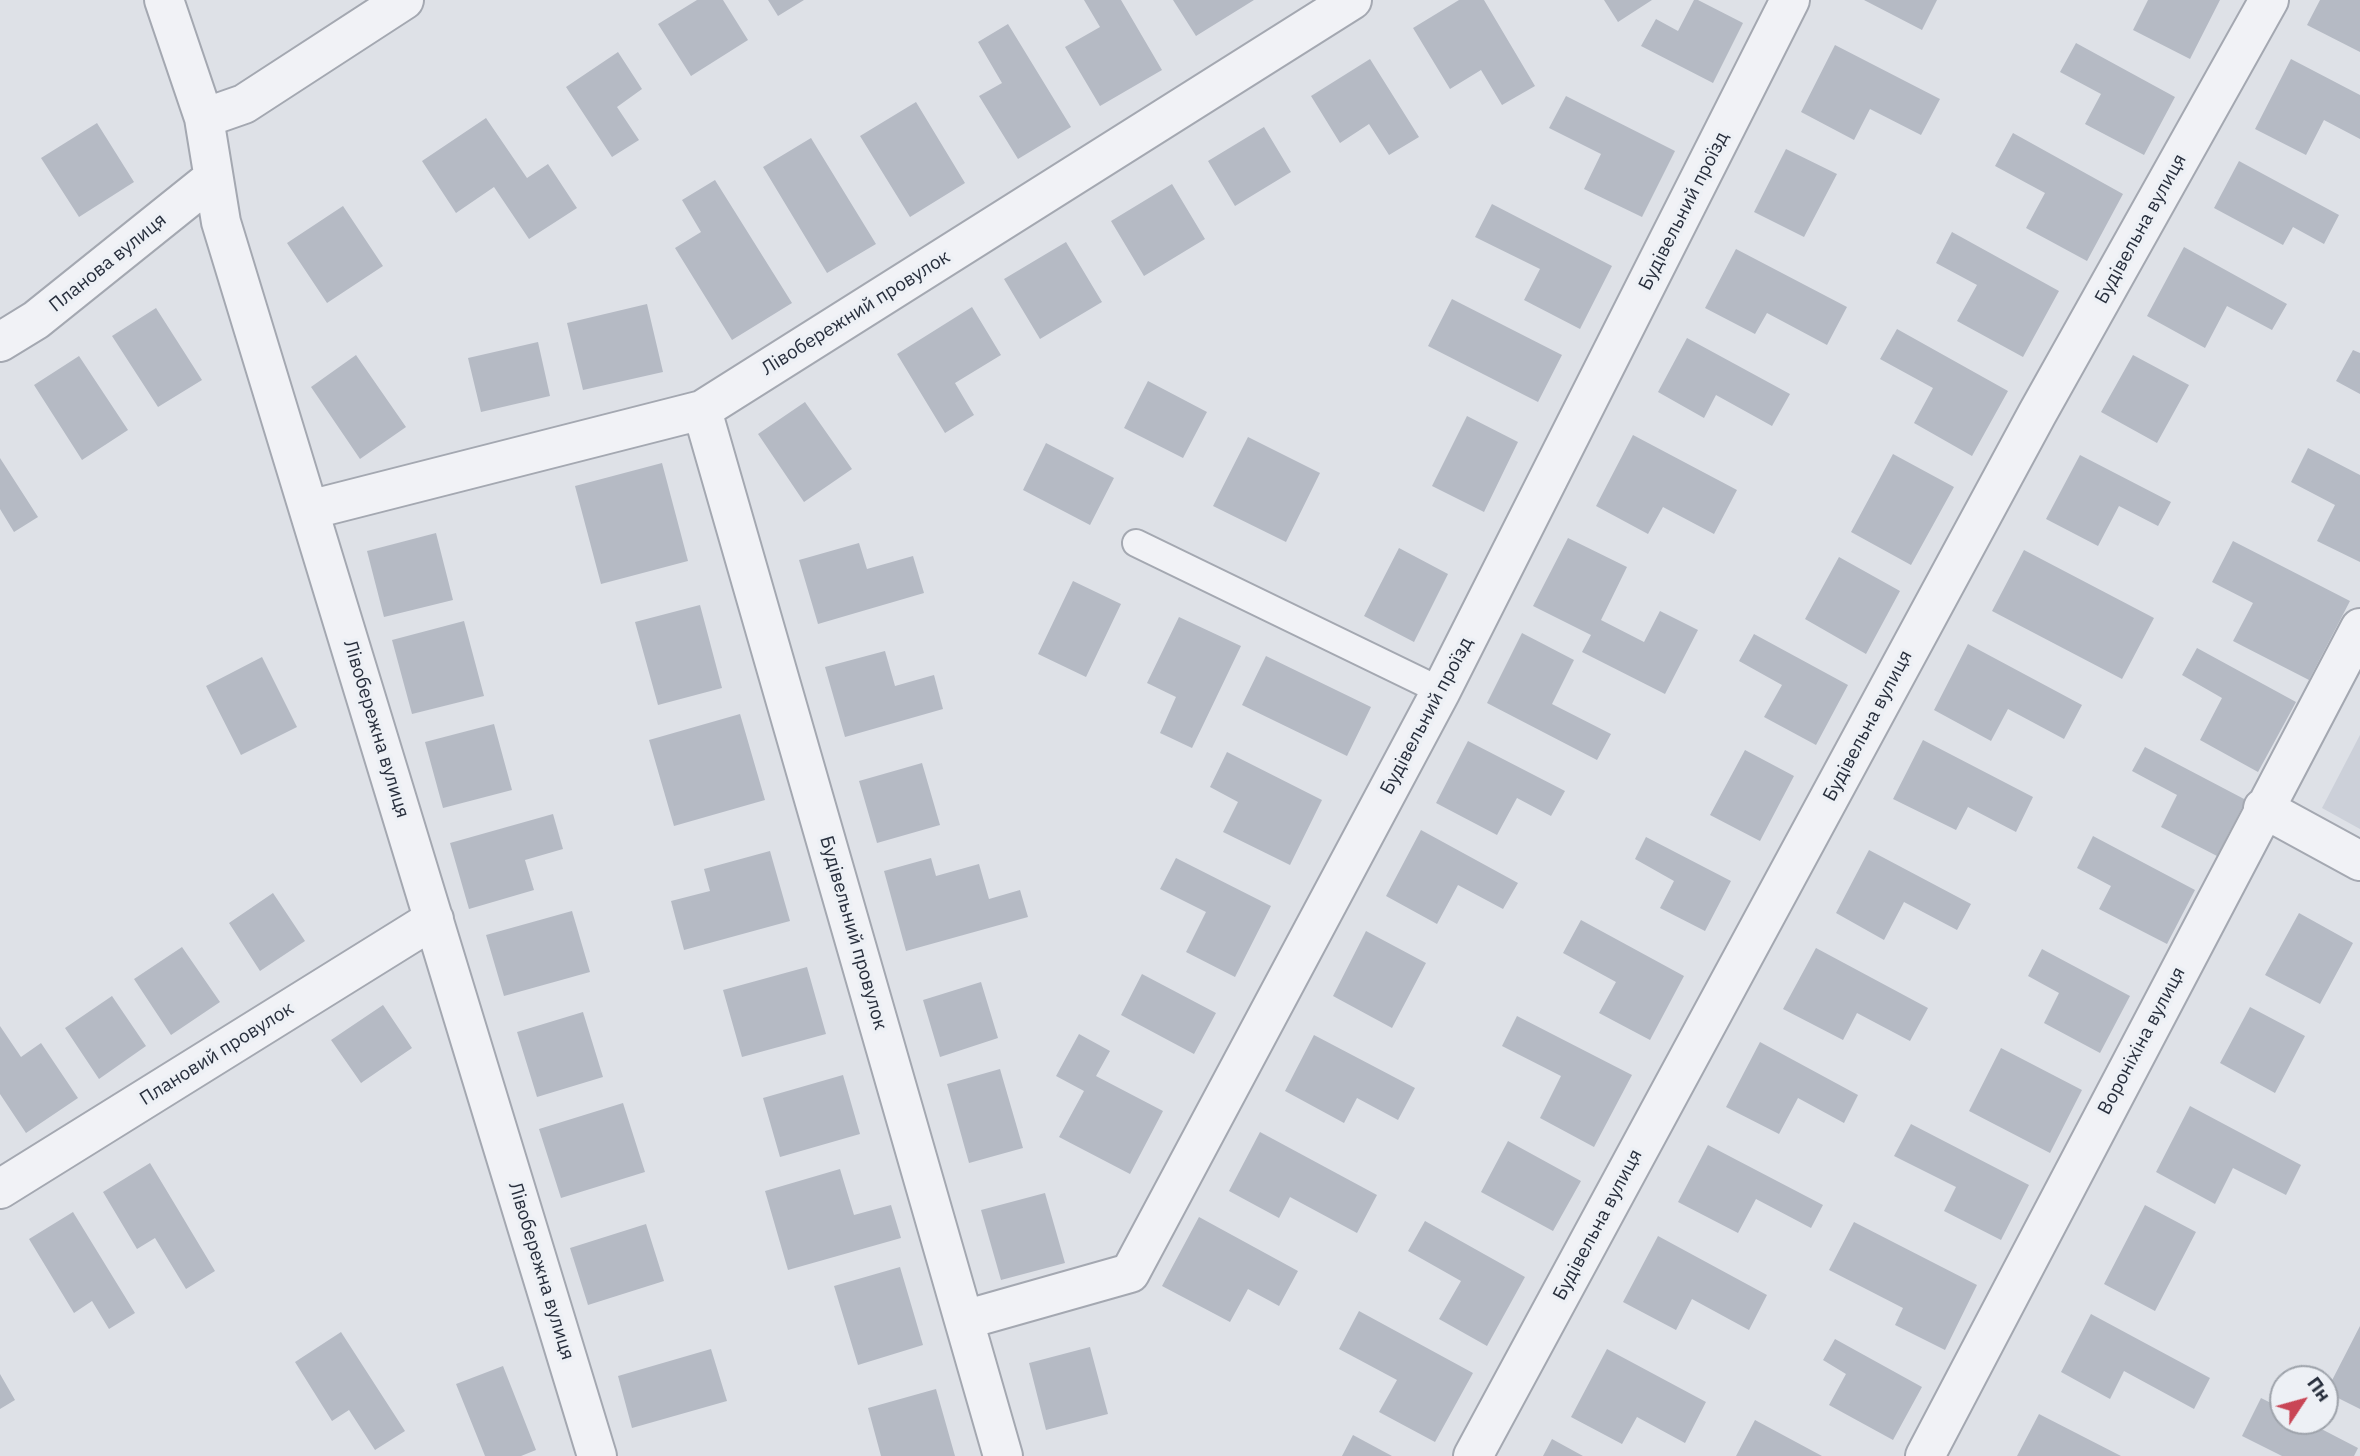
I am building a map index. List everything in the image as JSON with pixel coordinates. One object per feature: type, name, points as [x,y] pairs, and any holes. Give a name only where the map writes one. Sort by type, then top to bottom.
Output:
[{"type":"street","name":"Лівобережна вулиця","points":[[164,0],[204,118],[220,222],[597,1456]]},
{"type":"street","points":[[204,118],[244,104],[404,0]]},
{"type":"street","name":"Лівобережний провулок","points":[[309,510],[702,410],[1352,0]]},
{"type":"street","name":"Будівельний проїзд","points":[[964,1320],[1130,1273],[1441,691],[1790,0]]},
{"type":"street","name":"Будівельна вулиця","points":[[1473,1456],[2037,414],[2269,0]]},
{"type":"street","name":"Планова вулиця","points":[[0,342],[36,320],[213,178]]},
{"type":"street","name":"Будівельний провулок","points":[[702,410],[1003,1456]]},
{"type":"street","name":"Вороніхіна вулиця","points":[[1925,1456],[2263,808],[2360,628]]},
{"type":"street","points":[[2263,808],[2360,861]]},
{"type":"street","name":"Плановий провулок","points":[[0,1189],[434,919]]},
{"type":"lane","points":[[1136,543],[1441,691]]},
{"type":"shaded area","points":[[2360,735],[2360,829],[2322,808]]},
{"type":"building","points":[[697,0],[723,0],[748,40],[691,76],[658,24]]},
{"type":"building","points":[[768,0],[804,0],[778,16]]},
{"type":"building","points":[[1084,0],[1121,0],[1162,70],[1100,106],[1065,47],[1100,27]]},
{"type":"building","points":[[1173,0],[1254,0],[1196,36]]},
{"type":"building","points":[[1459,0],[1484,0],[1535,86],[1502,105],[1481,70],[1450,89],[1413,28]]},
{"type":"building","points":[[1604,0],[1652,0],[1618,22]]},
{"type":"building","points":[[1694,0],[1743,23],[1713,83],[1641,46],[1656,19],[1678,31]]},
{"type":"building","points":[[1864,0],[1937,0],[1922,30]]},
{"type":"building","points":[[2148,0],[2220,0],[2190,59],[2133,30]]},
{"type":"building","points":[[2320,0],[2360,0],[2360,52],[2307,25]]},
{"type":"building","points":[[1008,24],[1071,127],[1018,159],[979,96],[1002,83],[978,42]]},
{"type":"building","points":[[2076,43],[2175,97],[2144,155],[2085,124],[2101,94],[2060,72]]},
{"type":"building","points":[[1835,45],[1940,99],[1921,135],[1870,109],[1854,140],[1801,112]]},
{"type":"building","points":[[618,52],[642,89],[617,107],[639,140],[612,157],[566,87]]},
{"type":"building","points":[[1370,59],[1419,137],[1389,155],[1369,124],[1340,143],[1311,96]]},
{"type":"building","points":[[2291,59],[2360,95],[2360,139],[2324,120],[2306,155],[2255,129]]},
{"type":"building","points":[[1566,96],[1675,151],[1642,217],[1584,189],[1601,154],[1549,128]]},
{"type":"building","points":[[916,102],[965,183],[910,217],[860,136]]},
{"type":"building","points":[[486,118],[527,178],[548,164],[577,208],[529,239],[494,187],[456,213],[422,161]]},
{"type":"building","points":[[97,123],[134,182],[79,217],[41,158]]},
{"type":"building","points":[[1264,127],[1291,172],[1235,206],[1208,161]]},
{"type":"building","points":[[2013,133],[2123,194],[2087,261],[2026,228],[2045,193],[1995,166]]},
{"type":"building","points":[[811,138],[876,244],[827,273],[763,167]]},
{"type":"building","points":[[1786,149],[1837,174],[1804,237],[1754,212]]},
{"type":"building","points":[[2239,161],[2339,215],[2324,244],[2293,227],[2283,245],[2214,208]]},
{"type":"building","points":[[715,180],[792,303],[732,340],[675,248],[701,232],[682,200]]},
{"type":"building","points":[[1172,184],[1205,239],[1144,276],[1111,221]]},
{"type":"building","points":[[1492,204],[1612,266],[1580,329],[1524,300],[1540,269],[1475,237]]},
{"type":"building","points":[[343,206],[383,266],[327,303],[287,243]]},
{"type":"building","points":[[1952,232],[2059,291],[2023,357],[1957,321],[1977,285],[1936,263]]},
{"type":"building","points":[[1066,242],[1102,302],[1040,339],[1004,279]]},
{"type":"building","points":[[2184,247],[2287,304],[2272,330],[2227,306],[2205,348],[2147,316]]},
{"type":"building","points":[[1736,249],[1847,307],[1827,345],[1767,313],[1755,334],[1705,308]]},
{"type":"building","points":[[1452,299],[1562,355],[1538,402],[1428,346]]},
{"type":"building","points":[[647,304],[663,372],[583,390],[567,323]]},
{"type":"building","points":[[972,307],[1001,355],[955,383],[974,415],[945,433],[897,354]]},
{"type":"building","points":[[156,308],[202,380],[158,407],[112,336]]},
{"type":"building","points":[[1897,329],[2008,391],[1972,456],[1914,423],[1933,388],[1880,359]]},
{"type":"building","points":[[1687,338],[1790,394],[1772,426],[1716,395],[1704,418],[1658,392]]},
{"type":"building","points":[[538,342],[550,396],[481,412],[468,358]]},
{"type":"building","points":[[2353,350],[2360,353],[2360,394],[2336,381]]},
{"type":"building","points":[[356,355],[406,427],[360,459],[311,387]]},
{"type":"building","points":[[2133,355],[2189,385],[2157,443],[2101,412]]},
{"type":"building","points":[[79,356],[128,430],[82,460],[34,385]]},
{"type":"building","points":[[1148,381],[1207,412],[1183,458],[1124,428]]},
{"type":"building","points":[[805,402],[852,469],[804,502],[758,434]]},
{"type":"building","points":[[1467,416],[1518,442],[1484,512],[1432,486]]},
{"type":"building","points":[[1633,435],[1737,490],[1714,534],[1663,507],[1648,534],[1596,506]]},
{"type":"building","points":[[1248,437],[1320,473],[1286,542],[1213,506]]},
{"type":"building","points":[[1046,443],[1114,478],[1090,525],[1023,490]]},
{"type":"building","points":[[2308,448],[2360,475],[2360,562],[2317,541],[2335,505],[2291,482]]},
{"type":"building","points":[[1893,454],[1954,487],[1911,565],[1851,532]]},
{"type":"building","points":[[2080,455],[2171,502],[2158,526],[2119,506],[2098,546],[2046,519]]},
{"type":"building","points":[[0,458],[38,517],[14,532],[0,509]]},
{"type":"building","points":[[662,463],[688,561],[601,584],[575,486]]},
{"type":"building","points":[[436,533],[453,600],[384,617],[367,551]]},
{"type":"building","points":[[1568,538],[1627,567],[1601,620],[1644,642],[1660,611],[1698,630],[1665,694],[1582,652],[1591,635],[1533,606]]},
{"type":"building","points":[[2233,541],[2350,601],[2309,680],[2233,641],[2253,603],[2212,582]]},
{"type":"building","points":[[859,543],[867,569],[913,556],[924,593],[818,624],[799,560]]},
{"type":"building","points":[[1399,548],[1448,574],[1414,642],[1364,616]]},
{"type":"building","points":[[2024,550],[2154,618],[2122,679],[1992,611]]},
{"type":"building","points":[[1839,557],[1900,591],[1866,654],[1805,619]]},
{"type":"building","points":[[1073,581],[1121,604],[1086,677],[1038,654]]},
{"type":"building","points":[[700,605],[722,688],[658,705],[635,622]]},
{"type":"building","points":[[1179,617],[1241,646],[1192,748],[1160,733],[1176,697],[1147,683]]},
{"type":"building","points":[[464,621],[484,696],[412,714],[392,640]]},
{"type":"building","points":[[1522,633],[1574,660],[1552,704],[1611,734],[1597,760],[1487,703]]},
{"type":"building","points":[[1754,634],[1848,685],[1816,745],[1764,717],[1782,685],[1739,661]]},
{"type":"building","points":[[1968,644],[2082,705],[2064,739],[2008,709],[1991,741],[1934,710]]},
{"type":"building","points":[[2197,648],[2296,702],[2258,772],[2200,740],[2222,698],[2182,675]]},
{"type":"building","points":[[885,651],[895,686],[934,675],[943,709],[845,737],[825,667]]},
{"type":"building","points":[[1266,656],[1371,707],[1347,756],[1242,705]]},
{"type":"building","points":[[262,657],[297,727],[241,755],[206,686]]},
{"type":"building","points":[[740,714],[765,800],[674,826],[649,740]]},
{"type":"building","points":[[494,724],[512,790],[443,808],[425,742]]},
{"type":"building","points":[[1923,740],[2033,797],[2016,832],[1968,807],[1956,830],[1893,799]]},
{"type":"building","points":[[1468,741],[1565,791],[1551,816],[1517,798],[1497,835],[1436,803]]},
{"type":"building","points":[[2145,747],[2246,800],[2217,856],[2161,827],[2177,795],[2132,771]]},
{"type":"building","points":[[1745,750],[1794,776],[1760,841],[1710,815]]},
{"type":"building","points":[[1227,752],[1322,800],[1290,865],[1223,832],[1238,802],[1210,787]]},
{"type":"building","points":[[922,763],[940,825],[877,843],[859,781]]},
{"type":"building","points":[[553,814],[563,849],[525,860],[534,890],[469,909],[450,843]]},
{"type":"building","points":[[1421,830],[1518,883],[1503,909],[1458,885],[1437,924],[1386,896]]},
{"type":"building","points":[[2093,836],[2195,890],[2167,944],[2099,909],[2111,886],[2077,868]]},
{"type":"building","points":[[1646,837],[1731,881],[1705,931],[1660,908],[1674,881],[1635,859]]},
{"type":"building","points":[[1869,850],[1971,904],[1957,930],[1904,902],[1884,940],[1836,913]]},
{"type":"building","points":[[770,851],[790,921],[684,950],[671,901],[710,891],[704,869]]},
{"type":"building","points":[[931,858],[936,876],[979,864],[989,899],[1020,890],[1028,917],[906,951],[884,871]]},
{"type":"building","points":[[1176,858],[1271,906],[1235,977],[1186,952],[1206,912],[1160,889]]},
{"type":"building","points":[[273,893],[305,941],[260,971],[229,923]]},
{"type":"building","points":[[572,911],[590,972],[504,996],[486,935]]},
{"type":"building","points":[[2299,913],[2353,943],[2320,1004],[2265,975]]},
{"type":"building","points":[[1581,920],[1684,976],[1650,1040],[1599,1013],[1616,982],[1563,953]]},
{"type":"building","points":[[1366,931],[1426,963],[1392,1028],[1333,996]]},
{"type":"building","points":[[182,947],[220,1002],[171,1035],[134,979]]},
{"type":"building","points":[[1816,948],[1928,1008],[1910,1041],[1857,1013],[1843,1040],[1783,1009]]},
{"type":"building","points":[[2042,949],[2130,996],[2100,1053],[2044,1023],[2059,993],[2028,976]]},
{"type":"building","points":[[807,967],[826,1034],[742,1057],[723,990]]},
{"type":"building","points":[[1142,974],[1216,1013],[1194,1054],[1121,1015]]},
{"type":"building","points":[[981,982],[998,1038],[940,1057],[923,1000]]},
{"type":"building","points":[[112,996],[146,1046],[99,1079],[65,1028]]},
{"type":"building","points":[[383,1005],[412,1048],[361,1083],[331,1040]]},
{"type":"building","points":[[2250,1007],[2305,1036],[2275,1093],[2220,1063]]},
{"type":"building","points":[[583,1012],[603,1077],[537,1097],[517,1032]]},
{"type":"building","points":[[1517,1016],[1632,1075],[1594,1147],[1540,1118],[1561,1076],[1502,1046]]},
{"type":"building","points":[[0,1026],[21,1057],[41,1043],[78,1098],[26,1133],[0,1094]]},
{"type":"building","points":[[1079,1034],[1110,1051],[1096,1076],[1163,1111],[1130,1174],[1059,1137],[1084,1091],[1056,1076]]},
{"type":"building","points":[[1314,1035],[1415,1088],[1398,1120],[1357,1098],[1344,1123],[1285,1091]]},
{"type":"building","points":[[1760,1042],[1858,1095],[1844,1123],[1798,1098],[1779,1134],[1726,1107]]},
{"type":"building","points":[[2001,1048],[2082,1090],[2050,1153],[1969,1111]]},
{"type":"building","points":[[1000,1069],[1023,1148],[969,1163],[947,1084]]},
{"type":"building","points":[[843,1075],[860,1134],[780,1157],[763,1098]]},
{"type":"building","points":[[623,1103],[645,1172],[561,1198],[539,1129]]},
{"type":"building","points":[[2190,1106],[2301,1165],[2286,1195],[2233,1168],[2215,1204],[2156,1172]]},
{"type":"building","points":[[1911,1124],[2029,1185],[2001,1240],[1944,1211],[1956,1187],[1894,1156]]},
{"type":"building","points":[[1260,1132],[1377,1195],[1357,1233],[1290,1197],[1279,1218],[1229,1191]]},
{"type":"building","points":[[1508,1141],[1581,1181],[1553,1231],[1481,1192]]},
{"type":"building","points":[[1708,1145],[1823,1205],[1811,1228],[1756,1199],[1738,1233],[1678,1202]]},
{"type":"building","points":[[150,1163],[215,1271],[186,1289],[155,1238],[137,1249],[103,1192]]},
{"type":"building","points":[[840,1169],[854,1215],[891,1205],[901,1238],[788,1270],[765,1191]]},
{"type":"building","points":[[1045,1193],[1065,1263],[1001,1280],[981,1210]]},
{"type":"building","points":[[2145,1205],[2196,1232],[2155,1311],[2104,1284]]},
{"type":"building","points":[[73,1212],[135,1313],[109,1329],[92,1301],[74,1313],[29,1239]]},
{"type":"building","points":[[1199,1217],[1298,1271],[1279,1306],[1248,1289],[1230,1322],[1162,1286]]},
{"type":"building","points":[[1425,1221],[1525,1277],[1487,1346],[1439,1319],[1461,1281],[1408,1251]]},
{"type":"building","points":[[1854,1222],[1977,1285],[1945,1350],[1895,1325],[1903,1308],[1829,1270]]},
{"type":"building","points":[[646,1224],[664,1281],[588,1305],[570,1248]]},
{"type":"building","points":[[1658,1236],[1767,1295],[1749,1330],[1692,1299],[1676,1330],[1623,1302]]},
{"type":"building","points":[[900,1267],[923,1345],[858,1365],[834,1286]]},
{"type":"building","points":[[1359,1311],[1473,1373],[1435,1442],[1379,1412],[1397,1380],[1339,1349]]},
{"type":"building","points":[[2091,1314],[2210,1378],[2194,1409],[2124,1371],[2110,1399],[2061,1372]]},
{"type":"building","points":[[2360,1326],[2360,1409],[2339,1398],[2339,1367]]},
{"type":"building","points":[[341,1332],[405,1431],[375,1450],[349,1410],[332,1421],[295,1362]]},
{"type":"building","points":[[1835,1339],[1922,1387],[1893,1440],[1829,1405],[1846,1374],[1823,1360]]},
{"type":"building","points":[[1090,1347],[1108,1414],[1046,1430],[1029,1363]]},
{"type":"building","points":[[711,1349],[727,1401],[632,1428],[618,1376]]},
{"type":"building","points":[[1607,1349],[1706,1402],[1685,1443],[1637,1417],[1622,1444],[1571,1417]]},
{"type":"building","points":[[503,1366],[536,1450],[521,1456],[485,1456],[456,1384]]},
{"type":"building","points":[[0,1374],[15,1400],[0,1409]]},
{"type":"building","points":[[936,1389],[955,1456],[881,1456],[868,1408]]},
{"type":"building","points":[[2261,1398],[2269,1402],[2269,1435],[2333,1435],[2358,1448],[2354,1456],[2282,1456],[2242,1436]]},
{"type":"building","points":[[2039,1414],[2121,1456],[2017,1456]]},
{"type":"building","points":[[1755,1420],[1822,1456],[1736,1456]]},
{"type":"building","points":[[1353,1435],[1392,1456],[1342,1456]]},
{"type":"building","points":[[1552,1439],[1583,1456],[1543,1456]]}]
